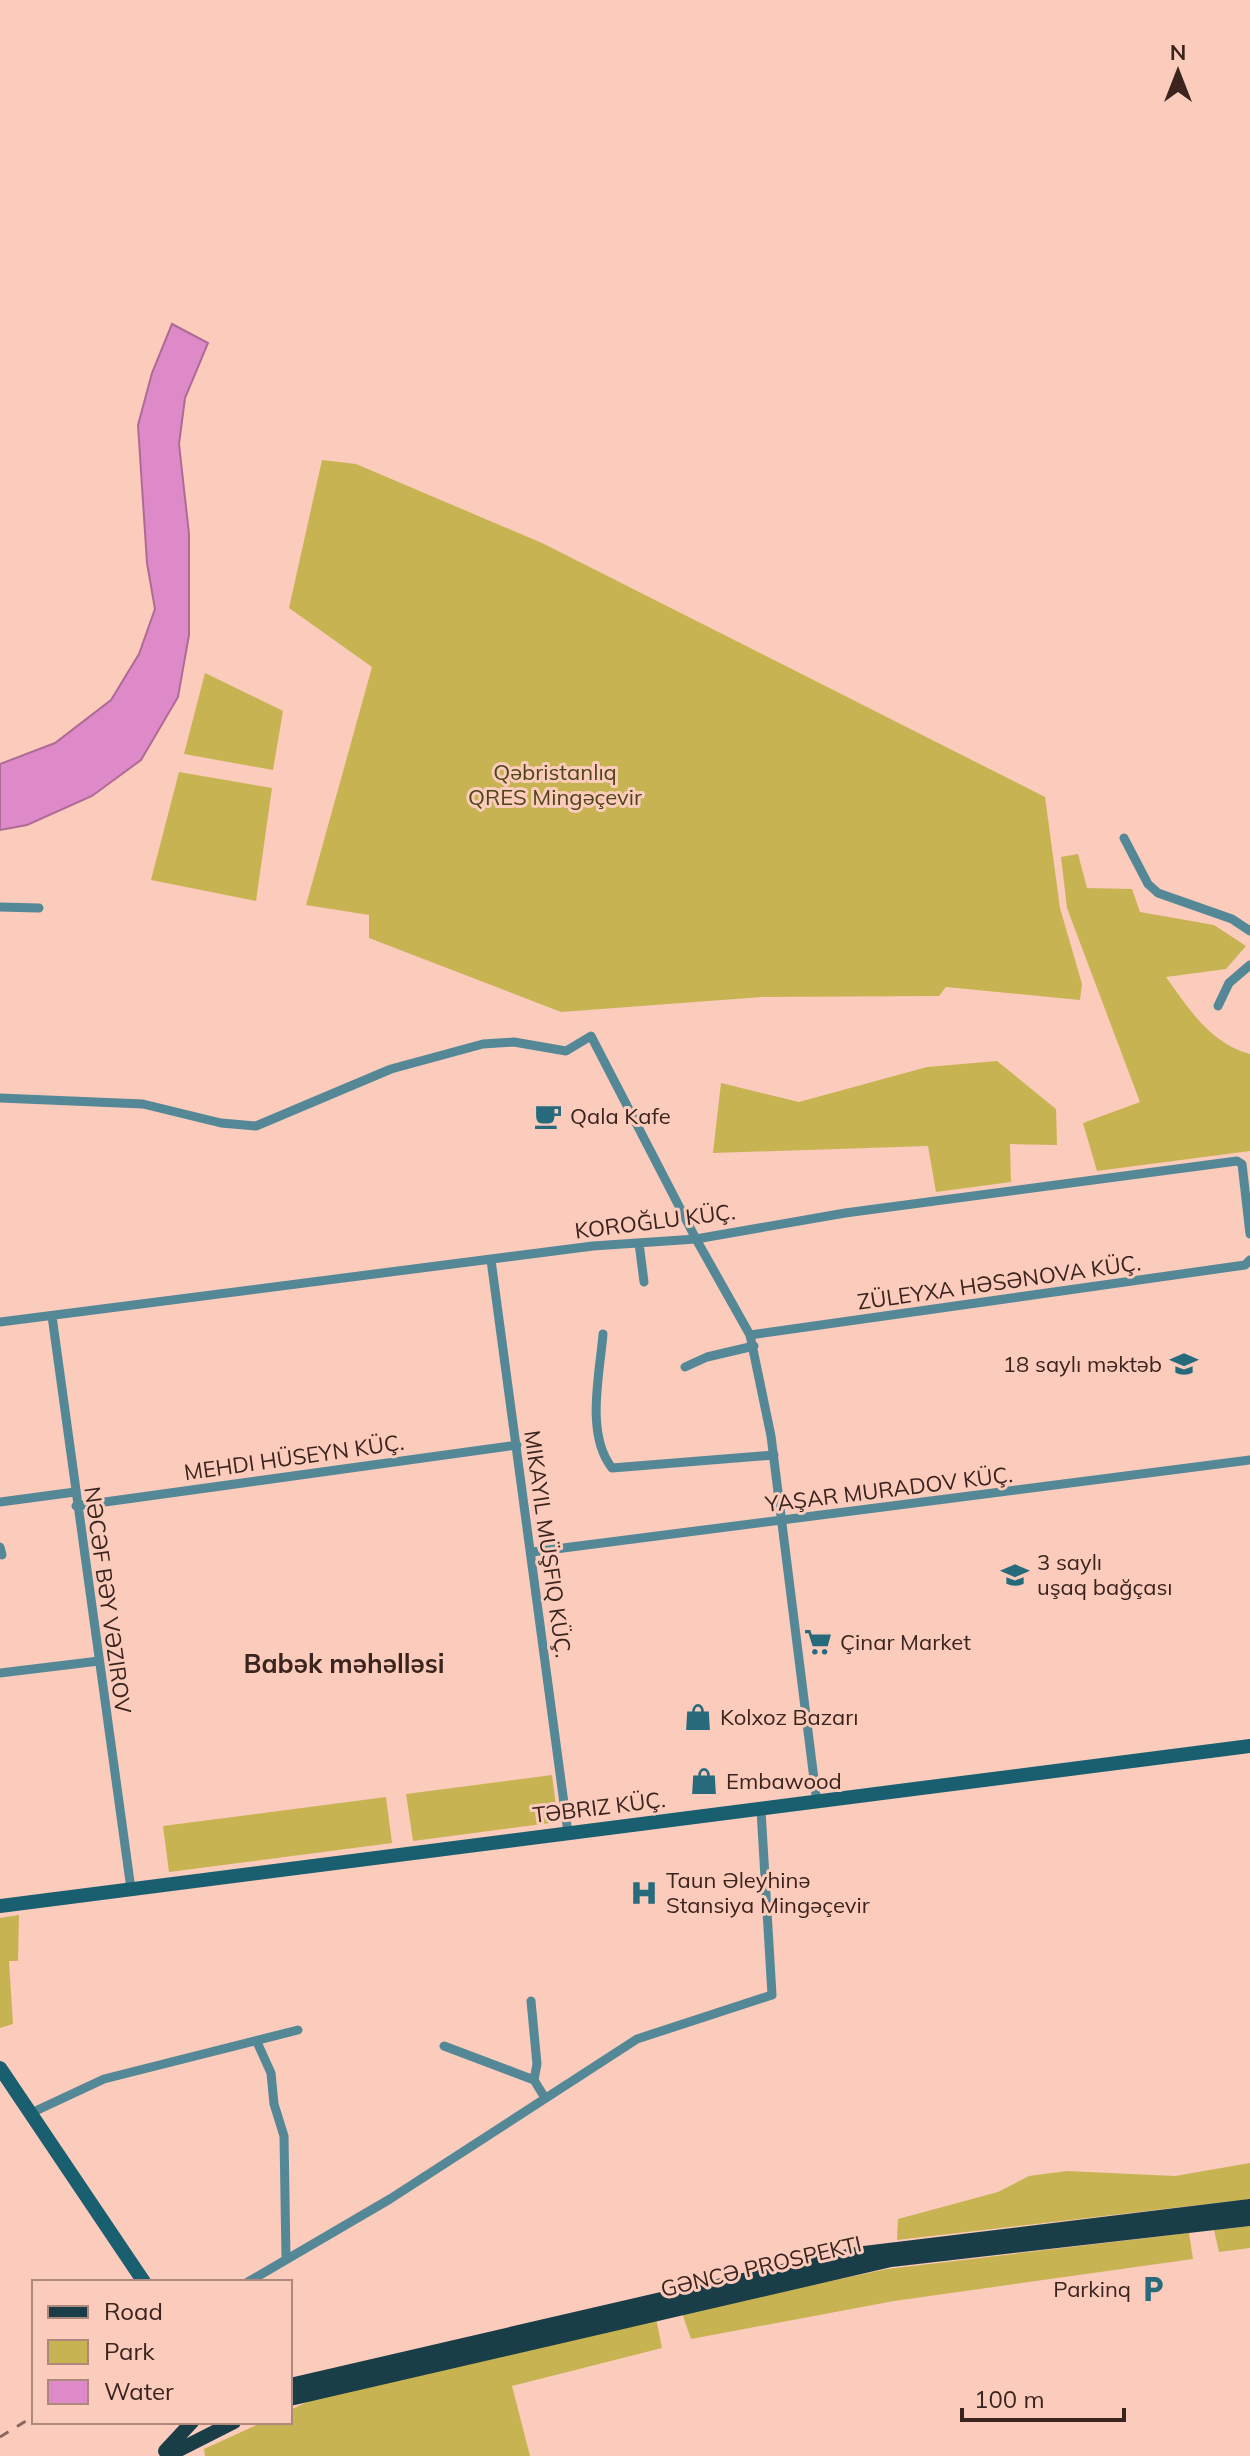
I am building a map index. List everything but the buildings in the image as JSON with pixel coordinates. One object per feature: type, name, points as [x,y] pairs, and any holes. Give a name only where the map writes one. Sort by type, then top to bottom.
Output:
[{"type":"main road","name":"TƏBRIZ KÜÇ.","points":[[0,1906],[1250,1746]]},
{"type":"main road","points":[[0,2068],[143,2280]]},
{"type":"main road","name":"GƏNCƏ PROSPEKTI","points":[[292,2385],[856,2254],[1250,2206]]},
{"type":"main road","name":"GƏNCƏ PROSPEKTI","points":[[292,2399],[891,2260],[1250,2219]]},
{"type":"main road","points":[[160,2456],[190,2424]]},
{"type":"main road","points":[[167,2456],[230,2424]]},
{"type":"street","points":[[1124,838],[1148,884],[1158,893],[1232,919],[1250,931]]},
{"type":"street","points":[[0,907],[39,908]]},
{"type":"street","points":[[1218,1006],[1229,983],[1250,965]]},
{"type":"street","points":[[0,1098],[143,1104],[221,1123],[256,1126],[391,1069],[467,1048],[496,1041],[566,1051],[591,1036],[754,1346],[774,1455],[817,1803]]},
{"type":"street","name":"KOROĞLU KÜÇ.","points":[[0,1322],[491,1260],[696,1239],[845,1213],[1237,1161],[1242,1164],[1250,1234]]},
{"type":"street","points":[[639,1243],[644,1282]]},
{"type":"street","points":[[491,1260],[568,1833]]},
{"type":"street","name":"ZÜLEYXA HƏSƏNOVA KÜÇ.","points":[[750,1335],[1245,1265],[1250,1260]]},
{"type":"street","name":"NƏCƏF BƏY VƏZIROV","points":[[52,1316],[131,1889]]},
{"type":"street","points":[[603,1334],[598,1422],[602,1450],[612,1468],[774,1455]]},
{"type":"street","points":[[685,1367],[707,1357],[754,1346]]},
{"type":"street","name":"MEHDI HÜSEYN KÜÇ.","points":[[76,1506],[517,1445]]},
{"type":"street","name":"YAŞAR MURADOV KÜÇ.","points":[[532,1552],[1250,1460]]},
{"type":"street","points":[[0,1502],[75,1492]]},
{"type":"street","points":[[0,1673],[99,1661]]},
{"type":"street","points":[[251,2280],[390,2199],[637,2039],[772,1995],[761,1810]]},
{"type":"street","points":[[531,2001],[537,2055],[534,2080]]},
{"type":"street","points":[[29,2114],[104,2079],[298,2030]]},
{"type":"street","points":[[257,2042],[269,2065],[284,2136],[286,2258]]},
{"type":"street","points":[[444,2046],[534,2080],[545,2098]]},
{"type":"green space","name":"Qəbristanlıq QRES Mingəçevir","points":[[322,460],[356,464],[542,543],[1045,797],[1060,908],[1082,984],[1080,1000],[946,987],[939,996],[762,997],[561,1012],[369,938],[369,915],[306,905],[372,667],[289,608]]},
{"type":"green space","points":[[205,673],[283,711],[273,770],[184,754]]},
{"type":"green space","points":[[179,772],[272,788],[256,901],[151,880]]},
{"type":"green space","points":[[1078,854],[1087,888],[1132,889],[1140,912],[1214,925],[1246,946],[1226,969],[1166,977],[1212,1033],[1250,1054],[1250,1151],[1097,1171],[1083,1123],[1140,1102],[1067,908],[1061,857]]},
{"type":"green space","points":[[997,1061],[1056,1109],[1057,1145],[1010,1144],[1011,1182],[936,1192],[928,1146],[713,1153],[721,1083],[799,1102],[927,1067]]},
{"type":"green space","points":[[552,1775],[558,1822],[413,1841],[406,1794]]},
{"type":"green space","points":[[386,1797],[392,1843],[169,1872],[163,1826]]},
{"type":"green space","points":[[19,1915],[18,1961],[9,1961],[13,2024],[0,2028],[0,1918]]},
{"type":"green space","points":[[1250,2163],[1250,2199],[897,2240],[898,2219],[998,2192],[1029,2176],[1067,2171],[1175,2176]]},
{"type":"green space","points":[[1250,2226],[1250,2248],[1219,2252],[1214,2230]]},
{"type":"green space","points":[[1189,2233],[1193,2259],[894,2301],[691,2339],[682,2313],[887,2269]]},
{"type":"green space","points":[[656,2318],[662,2348],[512,2386],[530,2456],[205,2456],[204,2449],[259,2424],[292,2424],[292,2409],[320,2396]]},
{"type":"water","points":[[172,324],[208,343],[185,398],[179,444],[189,534],[189,635],[178,697],[141,760],[92,796],[27,825],[0,830],[0,764],[55,743],[111,700],[139,654],[155,609],[147,563],[138,425],[152,373]]},
{"type":"railway","points":[[0,2437],[32,2417]]},
{"type":"place","name":"Qala Kafe","points":[[548,1116]]},
{"type":"place","name":"18 saylı məktəb","points":[[1184,1364]]},
{"type":"place","name":"3 saylı uşaq bağçası","points":[[1015,1575]]},
{"type":"place","name":"Çinar Market","points":[[818,1642]]},
{"type":"place","name":"Kolxoz Bazarı","points":[[698,1717]]},
{"type":"place","name":"Embawood","points":[[704,1781]]},
{"type":"place","name":"Taun Əleyhinə Stansiya Mingəçevir","points":[[644,1893]]},
{"type":"place","name":"Parkinq","points":[[1153,2289]]},
{"type":"district","name":"Babək məhəlləsi","points":[[344,1664]]}]
